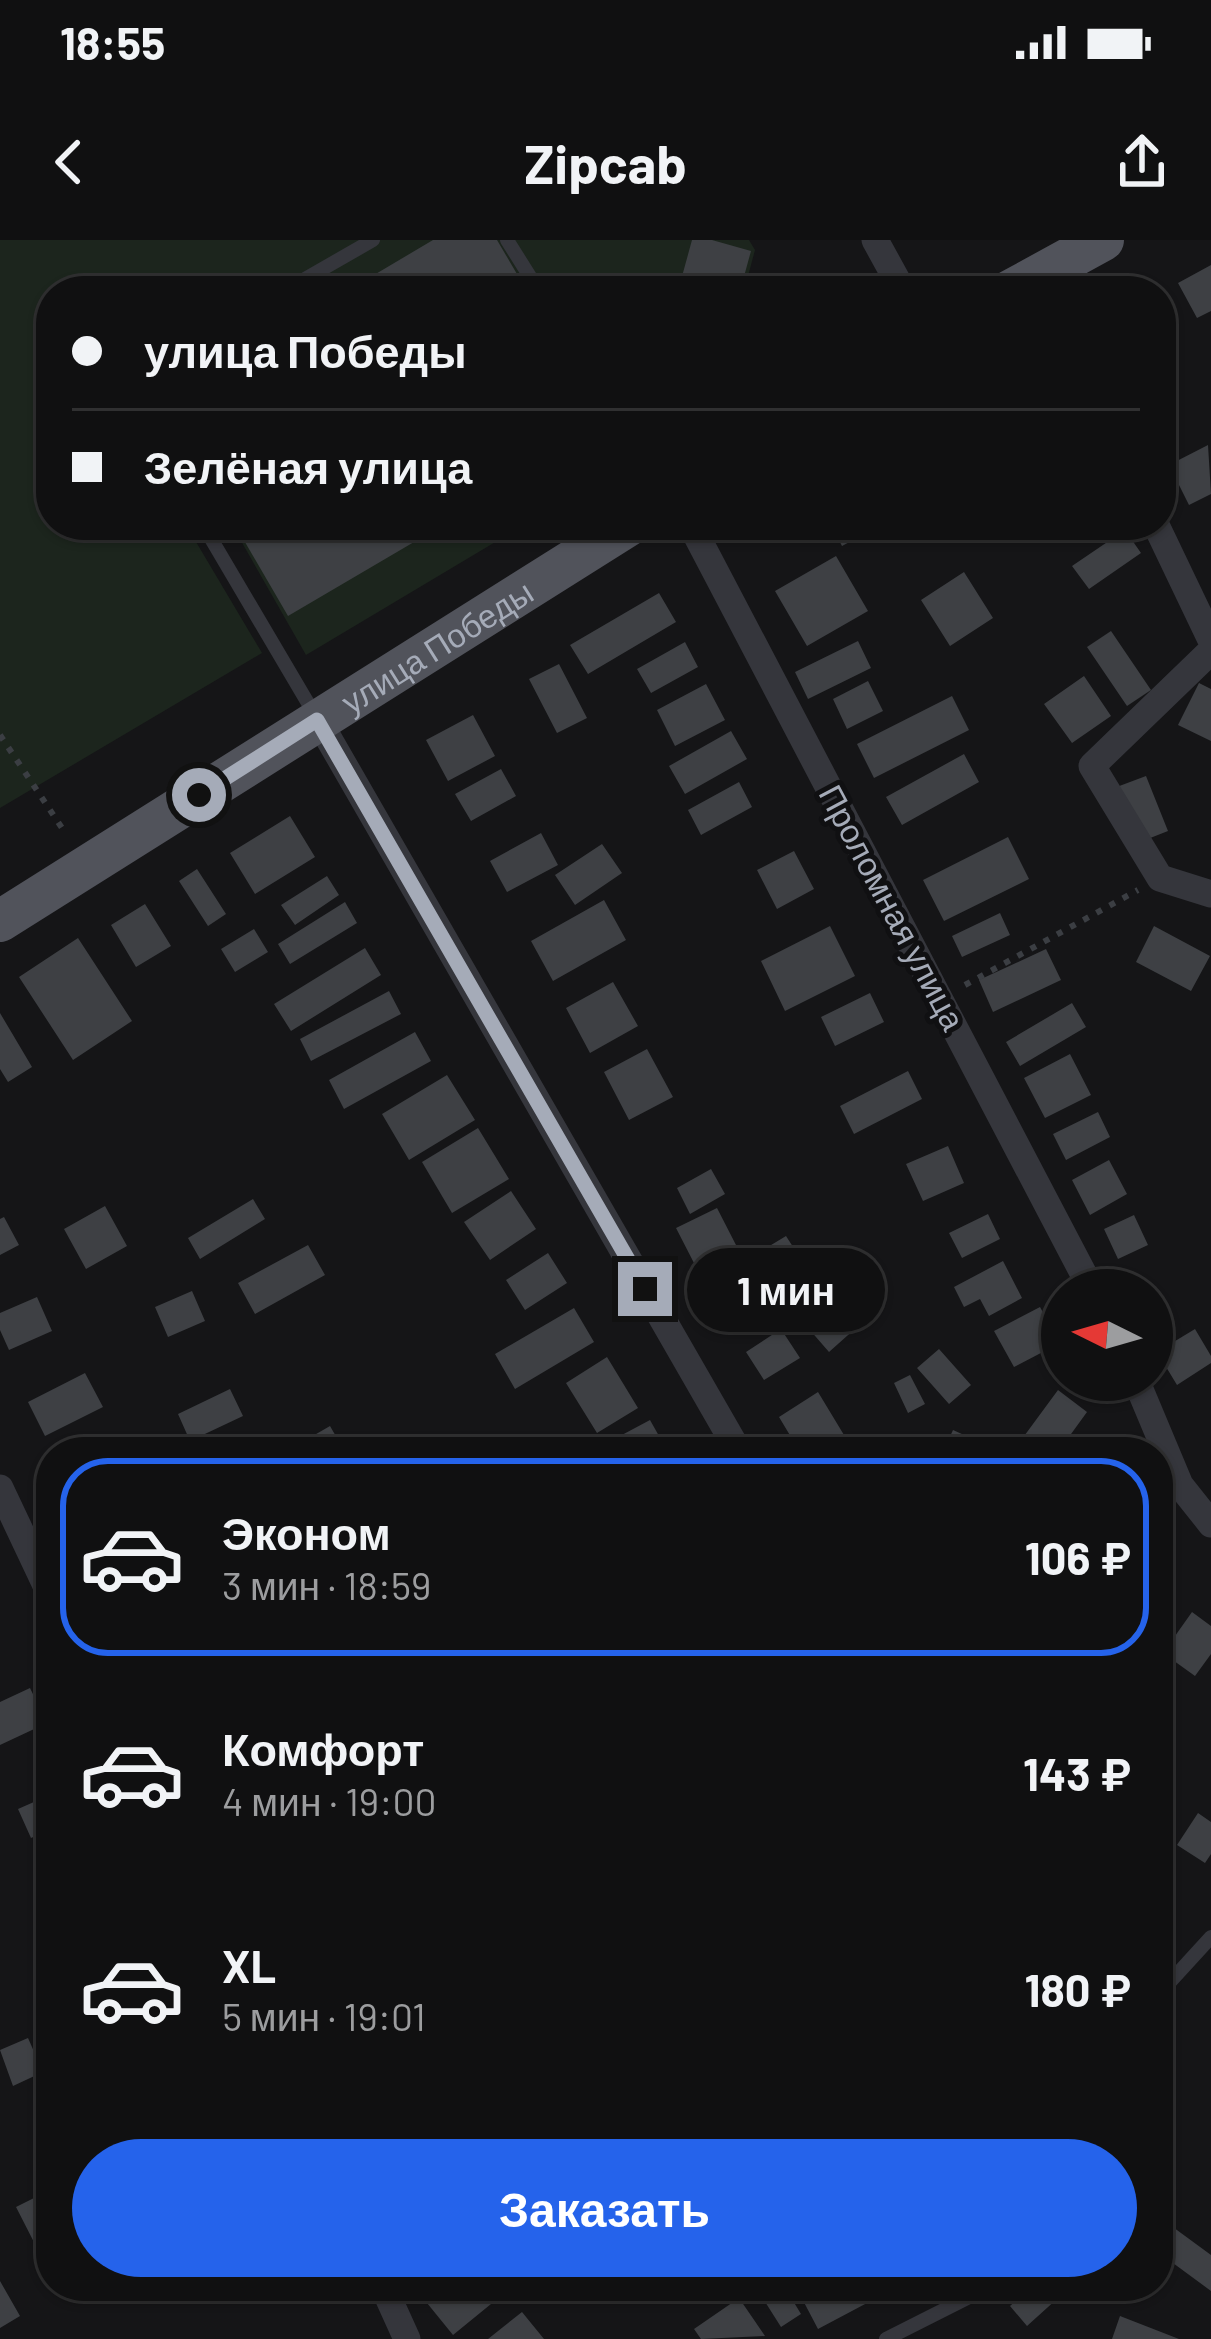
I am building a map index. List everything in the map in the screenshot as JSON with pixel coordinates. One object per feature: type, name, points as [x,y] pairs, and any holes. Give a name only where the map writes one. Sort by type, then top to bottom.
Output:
[{"type":"main road","points":[[1045,276],[1103,240]]},
{"type":"main road","name":"улица Победы","points":[[0,921],[605,540]]},
{"type":"street","points":[[875,240],[895,276]]},
{"type":"street","name":"Проломная улица","points":[[699,540],[1081,1269]]},
{"type":"street","points":[[1163,540],[1211,640]]},
{"type":"street","points":[[1211,651],[1092,766],[1160,878],[1211,894]]},
{"type":"street","points":[[317,720],[730,1437]]},
{"type":"street","points":[[1145,1401],[1160,1437]]},
{"type":"street","points":[[1173,1468],[1180,1485],[1211,1524]]},
{"type":"street","points":[[0,1488],[36,1564]]},
{"type":"street","points":[[390,2301],[407,2339]]},
{"type":"lane","points":[[310,276],[373,240]]},
{"type":"lane","points":[[507,240],[530,276]]},
{"type":"lane","points":[[212,540],[317,720]]},
{"type":"lane","points":[[1173,1979],[1211,1937]]},
{"type":"lane","points":[[886,2339],[961,2301]]},
{"type":"path","points":[[0,735],[62,828]]},
{"type":"path","points":[[941,998],[1160,878]]},
{"type":"shaded area","points":[[0,240],[749,240],[755,250],[748,276],[36,276],[36,540],[195,540],[262,653],[0,808]]},
{"type":"shaded area","points":[[241,540],[499,540],[306,655]]},
{"type":"building","points":[[433,240],[497,240],[518,276],[372,276]]},
{"type":"building","points":[[692,240],[712,240],[751,251],[744,276],[682,276]]},
{"type":"building","points":[[1211,265],[1211,311],[1197,318],[1178,283]]},
{"type":"building","points":[[1208,445],[1211,494],[1189,505],[1176,479],[1176,461]]},
{"type":"building","points":[[244,540],[417,540],[288,616]]},
{"type":"building","points":[[1110,540],[1132,540],[1141,553],[1089,589],[1072,566]]},
{"type":"building","points":[[836,556],[868,611],[807,646],[775,591]]},
{"type":"building","points":[[964,572],[993,618],[950,646],[921,600]]},
{"type":"building","points":[[659,593],[676,622],[588,674],[570,645]]},
{"type":"building","points":[[1111,631],[1151,690],[1127,706],[1087,647]]},
{"type":"building","points":[[858,641],[871,668],[808,699],[795,672]]},
{"type":"building","points":[[685,642],[698,667],[651,693],[637,669]]},
{"type":"building","points":[[559,664],[587,718],[557,733],[529,679]]},
{"type":"building","points":[[1084,676],[1111,716],[1072,743],[1044,704]]},
{"type":"building","points":[[868,681],[883,711],[847,729],[833,699]]},
{"type":"building","points":[[1199,683],[1211,689],[1211,741],[1178,725]]},
{"type":"building","points":[[706,684],[725,720],[675,746],[657,710]]},
{"type":"building","points":[[952,696],[969,730],[874,778],[857,744]]},
{"type":"building","points":[[473,715],[495,756],[448,781],[426,740]]},
{"type":"building","points":[[731,731],[747,759],[685,794],[669,766]]},
{"type":"building","points":[[964,754],[979,782],[902,825],[886,797]]},
{"type":"building","points":[[501,769],[516,796],[471,821],[455,794]]},
{"type":"building","points":[[1146,776],[1168,831],[1135,844],[1114,788]]},
{"type":"building","points":[[739,782],[752,807],[701,835],[688,810]]},
{"type":"building","points":[[290,816],[315,857],[255,894],[230,853]]},
{"type":"building","points":[[541,833],[558,865],[507,892],[490,861]]},
{"type":"building","points":[[1008,837],[1029,879],[944,921],[923,880]]},
{"type":"building","points":[[602,844],[622,873],[575,905],[555,875]]},
{"type":"building","points":[[794,851],[814,889],[777,909],[757,870]]},
{"type":"building","points":[[197,869],[226,914],[208,926],[179,881]]},
{"type":"building","points":[[327,876],[339,895],[295,925],[281,905]]},
{"type":"building","points":[[604,900],[626,940],[553,981],[531,941]]},
{"type":"building","points":[[345,902],[357,923],[290,964],[278,944]]},
{"type":"building","points":[[145,904],[171,946],[136,967],[111,925]]},
{"type":"building","points":[[1000,913],[1010,935],[962,957],[952,936]]},
{"type":"building","points":[[830,926],[855,976],[785,1011],[761,961]]},
{"type":"building","points":[[1154,926],[1210,956],[1191,991],[1136,962]]},
{"type":"building","points":[[254,929],[268,952],[235,972],[221,949]]},
{"type":"building","points":[[78,938],[132,1021],[73,1060],[19,977]]},
{"type":"building","points":[[365,948],[381,975],[291,1031],[274,1004]]},
{"type":"building","points":[[1046,949],[1061,980],[993,1012],[979,980]]},
{"type":"building","points":[[613,982],[638,1026],[590,1053],[566,1008]]},
{"type":"building","points":[[389,991],[401,1014],[311,1061],[300,1039]]},
{"type":"building","points":[[870,993],[884,1022],[835,1046],[821,1017]]},
{"type":"building","points":[[1072,1003],[1086,1027],[1020,1066],[1006,1042]]},
{"type":"building","points":[[0,1013],[32,1067],[8,1082],[0,1069]]},
{"type":"building","points":[[415,1032],[431,1061],[344,1109],[329,1080]]},
{"type":"building","points":[[647,1049],[673,1097],[629,1120],[604,1072]]},
{"type":"building","points":[[1070,1054],[1091,1095],[1045,1118],[1024,1078]]},
{"type":"building","points":[[908,1071],[922,1099],[854,1134],[840,1106]]},
{"type":"building","points":[[447,1075],[475,1120],[409,1160],[382,1114]]},
{"type":"building","points":[[1098,1112],[1110,1137],[1066,1160],[1053,1134]]},
{"type":"building","points":[[478,1128],[509,1179],[452,1213],[422,1162]]},
{"type":"building","points":[[948,1146],[964,1183],[923,1201],[906,1164]]},
{"type":"building","points":[[1109,1160],[1127,1194],[1090,1215],[1072,1180]]},
{"type":"building","points":[[711,1169],[725,1194],[690,1214],[677,1188]]},
{"type":"building","points":[[511,1191],[536,1229],[490,1260],[464,1222]]},
{"type":"building","points":[[253,1199],[265,1219],[200,1259],[188,1238]]},
{"type":"building","points":[[105,1206],[127,1246],[86,1269],[64,1229]]},
{"type":"building","points":[[717,1208],[736,1245],[695,1265],[676,1228]]},
{"type":"building","points":[[988,1214],[1000,1239],[962,1258],[949,1233]]},
{"type":"building","points":[[1134,1215],[1148,1245],[1118,1259],[1104,1229]]},
{"type":"building","points":[[4,1217],[19,1245],[0,1255],[0,1219]]},
{"type":"building","points":[[786,1236],[806,1267],[783,1281],[793,1295],[749,1321],[741,1307],[720,1320],[700,1288]]},
{"type":"building","points":[[308,1245],[325,1275],[255,1314],[238,1283]]},
{"type":"building","points":[[548,1253],[567,1283],[525,1310],[506,1280]]},
{"type":"building","points":[[1003,1261],[1022,1298],[989,1316],[980,1299],[964,1307],[954,1287]]},
{"type":"building","points":[[834,1265],[875,1311],[829,1352],[789,1306]]},
{"type":"building","points":[[192,1291],[205,1321],[168,1337],[155,1307]]},
{"type":"building","points":[[37,1297],[52,1331],[9,1350],[0,1330],[0,1313]]},
{"type":"building","points":[[574,1308],[594,1342],[515,1389],[495,1354]]},
{"type":"building","points":[[1041,1309],[1041,1353],[1014,1367],[994,1331]]},
{"type":"building","points":[[781,1329],[800,1358],[764,1380],[746,1352]]},
{"type":"building","points":[[1195,1329],[1211,1363],[1177,1385],[1173,1342]]},
{"type":"building","points":[[939,1349],[971,1385],[949,1404],[917,1368]]},
{"type":"building","points":[[607,1357],[638,1408],[597,1433],[566,1383]]},
{"type":"building","points":[[85,1373],[103,1407],[45,1436],[28,1402]]},
{"type":"building","points":[[910,1375],[925,1404],[908,1413],[894,1383]]},
{"type":"building","points":[[230,1389],[243,1416],[198,1437],[188,1437],[178,1414]]},
{"type":"building","points":[[818,1392],[844,1435],[791,1437],[779,1417]]},
{"type":"building","points":[[1050,1401],[1072,1401],[1087,1412],[1069,1437],[1023,1437]]},
{"type":"building","points":[[650,1420],[660,1437],[618,1437]]},
{"type":"building","points":[[330,1426],[336,1437],[311,1437]]},
{"type":"building","points":[[1192,1612],[1211,1626],[1211,1654],[1195,1676],[1173,1660],[1173,1639]]},
{"type":"building","points":[[30,1688],[36,1700],[36,1728],[0,1745],[0,1702]]},
{"type":"building","points":[[36,1801],[36,1836],[31,1838],[18,1809]]},
{"type":"building","points":[[1198,1813],[1211,1822],[1211,1854],[1205,1863],[1177,1845]]},
{"type":"building","points":[[28,2038],[36,2056],[36,2075],[13,2086],[0,2050]]},
{"type":"building","points":[[36,2197],[36,2246],[16,2207]]},
{"type":"building","points":[[1173,2227],[1211,2255],[1211,2291],[1173,2263]]},
{"type":"building","points":[[0,2281],[20,2316],[0,2328]]},
{"type":"building","points":[[429,2301],[495,2301],[453,2335]]},
{"type":"building","points":[[741,2301],[765,2336],[701,2339],[694,2329]]},
{"type":"building","points":[[765,2301],[793,2301],[801,2314],[781,2327]]},
{"type":"building","points":[[803,2301],[866,2301],[867,2303],[818,2329]]},
{"type":"building","points":[[1016,2301],[1055,2301],[1027,2326],[1010,2306]]},
{"type":"building","points":[[522,2312],[544,2339],[488,2339]]},
{"type":"building","points":[[1120,2316],[1179,2339],[1112,2339]]},
{"type":"route","points":[[199,795],[317,720],[645,1289]]}]
